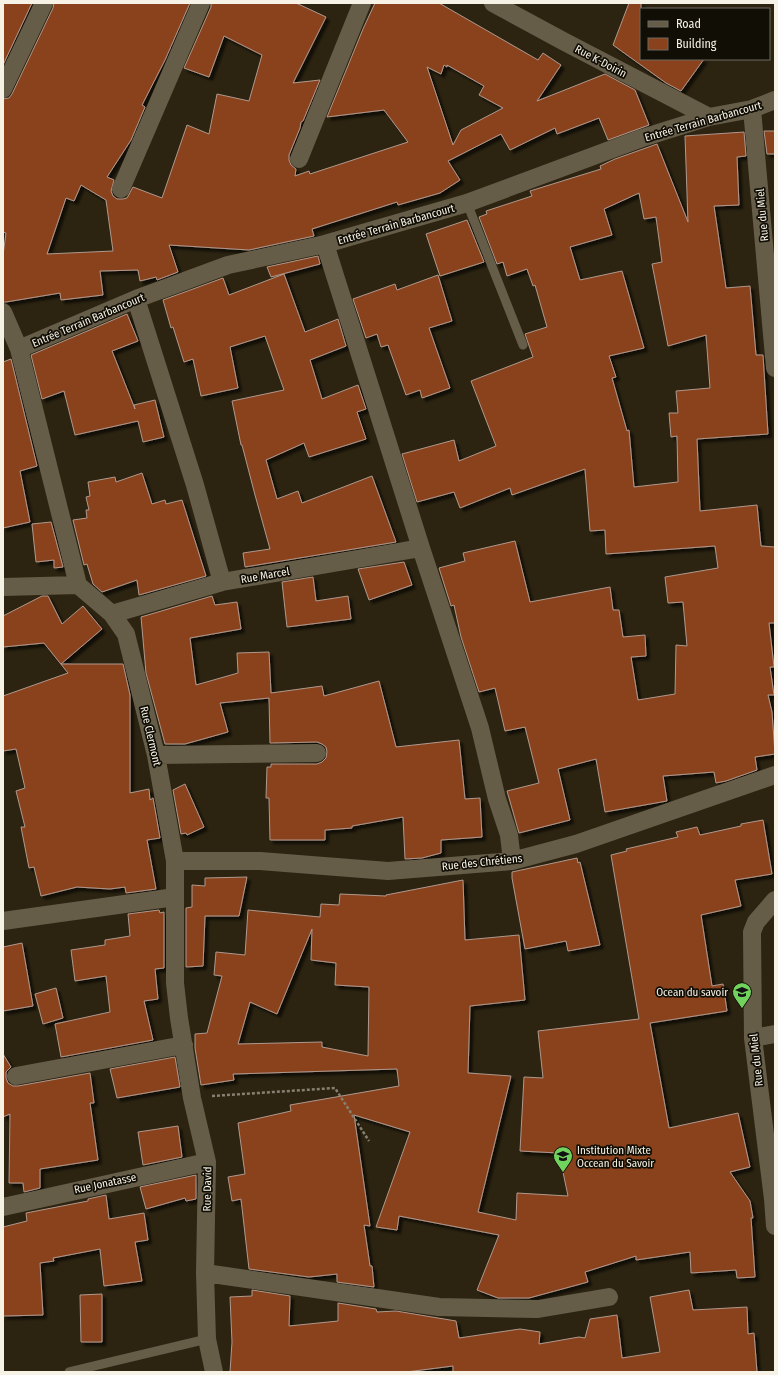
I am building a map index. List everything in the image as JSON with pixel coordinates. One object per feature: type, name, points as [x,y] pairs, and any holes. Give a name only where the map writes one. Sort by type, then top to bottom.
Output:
[{"type":"street","points":[[3,89],[44,3]]},
{"type":"street","points":[[120,189],[201,3]]},
{"type":"street","points":[[299,159],[362,3]]},
{"type":"street","name":"Rue K-Doirin","points":[[493,3],[709,117]]},
{"type":"street","name":"Entrée Terrain Barbancourt","points":[[19,349],[136,299],[228,265],[325,244],[467,204],[642,138],[709,117],[752,109],[775,100]]},
{"type":"street","name":"Rue du Miel","points":[[752,109],[775,368]]},
{"type":"street","points":[[325,244],[421,548],[480,728],[497,799],[509,835],[512,861]]},
{"type":"street","points":[[136,299],[195,485],[222,582]]},
{"type":"street","points":[[3,312],[19,349],[78,584],[3,587]]},
{"type":"street","name":"Rue Marcel","points":[[112,614],[222,582],[421,548]]},
{"type":"street","name":"Rue Clermont","points":[[78,584],[112,614],[126,634],[156,755],[175,861],[175,983]]},
{"type":"street","points":[[156,755],[317,753]]},
{"type":"street","name":"Rue des Chrétiens","points":[[175,861],[260,861],[388,871],[512,861],[576,844],[775,775]]},
{"type":"street","points":[[3,921],[175,897]]},
{"type":"street","name":"Rue du Miel","points":[[775,900],[756,922],[752,932],[753,1038],[774,1199],[775,1226]]},
{"type":"street","name":"Rue David","points":[[175,983],[192,1098],[207,1162],[205,1273],[207,1339],[214,1372]]},
{"type":"street","points":[[753,1038],[775,1034]]},
{"type":"street","points":[[16,1076],[184,1045]]},
{"type":"street","name":"Rue Jonatasse","points":[[3,1206],[207,1162]]},
{"type":"street","points":[[205,1273],[439,1308],[538,1309],[609,1297]]},
{"type":"lane","points":[[467,204],[522,345]]},
{"type":"lane","points":[[69,1372],[207,1339]]},
{"type":"path","points":[[192,1098],[335,1088],[369,1141]]},
{"type":"building","points":[[3,3],[32,3],[3,65]]},
{"type":"building","points":[[54,3],[190,3],[165,60],[142,105],[145,107],[131,140],[107,177],[114,180],[111,191],[113,196],[117,199],[127,198],[133,187],[162,198],[187,125],[209,134],[217,94],[249,101],[262,55],[224,36],[209,77],[184,68],[211,7],[211,3],[296,3],[326,17],[293,83],[320,80],[303,121],[301,122],[289,155],[291,165],[296,169],[295,176],[309,171],[310,174],[408,142],[384,110],[327,117],[375,3],[439,3],[538,60],[543,53],[561,65],[537,101],[605,74],[635,90],[649,125],[608,140],[599,118],[557,134],[555,128],[510,150],[501,134],[448,161],[460,180],[440,193],[398,205],[397,202],[312,229],[314,236],[249,250],[169,245],[178,272],[157,280],[156,277],[140,281],[138,270],[100,271],[103,295],[61,300],[60,293],[3,302],[3,255],[6,233],[3,232],[3,99],[9,98],[12,94]],"holes":[[[444,65],[447,67],[447,65],[484,86],[479,95],[503,108],[461,130],[453,145],[427,67],[441,74]],[[81,185],[106,200],[113,251],[47,254],[66,198],[74,201]]]},
{"type":"building","points":[[629,3],[641,3],[640,60],[703,60],[681,91],[666,83],[613,45]]},
{"type":"building","points":[[764,131],[775,131],[775,154],[767,154]]},
{"type":"building","points":[[744,132],[746,156],[737,157],[739,205],[714,206],[726,288],[750,286],[756,355],[763,355],[768,434],[697,439],[700,511],[757,505],[761,546],[775,547],[775,623],[769,623],[774,667],[770,667],[774,695],[768,695],[772,712],[775,754],[755,757],[757,770],[716,783],[714,772],[663,776],[667,801],[605,812],[596,759],[558,769],[570,820],[519,833],[507,791],[539,783],[525,727],[505,731],[495,688],[479,692],[461,637],[454,605],[451,606],[439,568],[465,561],[463,553],[515,541],[530,602],[610,587],[613,610],[619,610],[623,637],[645,635],[646,656],[631,657],[638,700],[675,694],[676,645],[687,646],[683,602],[668,603],[665,577],[718,568],[715,546],[606,554],[605,530],[590,531],[585,469],[512,495],[510,488],[460,508],[454,492],[417,502],[402,454],[454,440],[459,461],[496,446],[471,381],[533,357],[525,334],[547,327],[535,285],[533,286],[527,269],[507,276],[503,262],[497,264],[479,217],[487,214],[486,211],[532,196],[530,191],[601,169],[600,166],[615,159],[657,144],[688,222],[685,136]],"holes":[[[639,193],[644,219],[656,217],[662,262],[652,264],[668,346],[706,335],[710,388],[676,391],[678,413],[669,413],[671,437],[677,436],[678,482],[634,487],[629,430],[627,431],[612,378],[616,377],[609,356],[644,348],[622,271],[580,280],[570,247],[612,235],[604,209]]]},
{"type":"building","points":[[467,220],[484,262],[440,276],[426,234]]},
{"type":"building","points":[[318,256],[320,264],[271,277],[267,267]]},
{"type":"building","points":[[284,274],[305,332],[338,319],[346,346],[310,360],[322,399],[358,385],[366,409],[357,412],[366,439],[309,457],[304,443],[266,460],[277,499],[298,491],[302,503],[372,476],[396,542],[245,567],[243,553],[270,549],[241,445],[232,401],[284,390],[265,336],[230,347],[238,388],[201,396],[193,359],[184,362],[173,327],[171,328],[163,300],[223,278],[229,295]]},
{"type":"building","points":[[438,275],[452,321],[429,328],[450,388],[422,398],[420,390],[406,395],[388,345],[381,347],[377,334],[366,338],[353,299],[395,284],[397,290]]},
{"type":"building","points":[[127,314],[138,341],[112,351],[135,409],[134,405],[155,400],[164,437],[143,442],[138,421],[75,435],[64,391],[42,399],[31,355]]},
{"type":"building","points":[[11,359],[37,466],[20,471],[30,522],[3,528],[3,362]]},
{"type":"building","points":[[142,473],[152,504],[165,500],[166,504],[182,500],[206,576],[139,595],[137,580],[102,592],[93,584],[87,564],[84,565],[73,520],[87,518],[86,510],[89,510],[86,497],[90,496],[88,482],[115,477],[116,482]]},
{"type":"building","points":[[51,522],[63,567],[54,568],[54,560],[36,562],[32,524]]},
{"type":"building","points":[[404,562],[412,585],[369,600],[358,569]]},
{"type":"building","points":[[313,577],[316,601],[348,596],[351,619],[287,627],[282,582]]},
{"type":"building","points":[[42,596],[48,596],[62,624],[83,606],[102,629],[61,664],[123,664],[130,695],[130,793],[149,789],[150,800],[153,798],[160,838],[147,840],[156,889],[126,893],[125,887],[110,889],[77,887],[41,896],[34,867],[29,868],[21,827],[25,827],[16,791],[25,788],[16,749],[3,751],[3,696],[68,673],[44,643],[3,647],[3,616]]},
{"type":"building","points":[[212,596],[215,605],[237,602],[241,629],[190,638],[196,685],[238,673],[237,653],[269,652],[271,693],[322,686],[324,696],[379,681],[396,747],[459,740],[465,799],[480,798],[482,837],[441,840],[441,853],[422,858],[405,859],[403,817],[352,826],[352,828],[325,830],[325,840],[270,840],[269,798],[266,798],[267,767],[271,767],[271,764],[317,764],[326,758],[326,747],[317,742],[270,743],[269,698],[220,703],[228,732],[185,744],[165,744],[146,673],[141,617]]},
{"type":"building","points":[[185,784],[204,827],[187,835],[186,833],[181,834],[173,790]]},
{"type":"building","points":[[763,820],[772,874],[735,880],[741,906],[701,915],[712,986],[723,984],[727,1011],[650,1023],[669,1128],[738,1113],[750,1167],[730,1172],[750,1201],[753,1218],[751,1218],[755,1277],[737,1278],[736,1270],[691,1273],[690,1252],[636,1260],[636,1256],[585,1272],[588,1282],[529,1298],[498,1298],[477,1290],[499,1235],[399,1216],[397,1230],[376,1227],[410,1132],[354,1115],[370,1226],[364,1225],[370,1266],[372,1266],[374,1287],[337,1282],[337,1274],[309,1277],[249,1269],[241,1199],[232,1201],[228,1177],[245,1174],[238,1123],[291,1111],[290,1105],[399,1086],[397,1069],[233,1074],[234,1080],[201,1085],[195,1048],[195,1034],[207,1033],[222,976],[214,975],[216,952],[245,955],[248,910],[320,917],[321,904],[339,905],[340,894],[386,896],[463,880],[465,940],[519,935],[525,1000],[470,1006],[468,1073],[511,1076],[478,1212],[516,1220],[517,1193],[568,1196],[559,1153],[520,1151],[524,1077],[543,1078],[538,1031],[639,1019],[611,855],[627,851],[626,849],[678,837],[676,832],[697,827],[700,835],[741,826],[741,824]],"holes":[[[312,929],[311,960],[336,963],[335,985],[369,987],[368,1056],[322,1047],[322,1042],[238,1044],[250,1002],[277,1014]]]},
{"type":"building","points":[[577,858],[578,863],[580,862],[600,945],[568,951],[566,941],[525,949],[512,872]]},
{"type":"building","points":[[247,877],[239,916],[205,916],[203,966],[186,967],[186,908],[192,907],[192,885],[205,886],[205,878]]},
{"type":"building","points":[[159,910],[160,913],[164,912],[164,968],[155,969],[158,999],[144,1001],[153,1040],[61,1057],[55,1024],[110,1012],[106,976],[75,981],[71,950],[105,945],[105,940],[130,936],[128,914]]},
{"type":"building","points":[[22,943],[33,1006],[3,1011],[3,947]]},
{"type":"building","points":[[56,988],[63,1018],[43,1024],[35,994]]},
{"type":"building","points":[[3,1054],[11,1067],[6,1072],[6,1078],[8,1083],[13,1086],[90,1073],[94,1103],[90,1103],[98,1160],[40,1169],[40,1188],[24,1192],[23,1183],[9,1183],[10,1114],[3,1117]]},
{"type":"building","points":[[175,1057],[180,1087],[117,1098],[110,1069]]},
{"type":"building","points":[[178,1126],[182,1157],[143,1165],[138,1132]]},
{"type":"building","points":[[196,1175],[196,1199],[186,1201],[185,1198],[146,1209],[140,1187]]},
{"type":"building","points":[[106,1195],[109,1219],[144,1213],[148,1240],[135,1242],[142,1281],[104,1286],[100,1249],[53,1258],[54,1261],[40,1263],[43,1315],[3,1316],[3,1227],[27,1221],[26,1213],[88,1201],[88,1199]]},
{"type":"building","points":[[252,1290],[290,1296],[289,1326],[338,1321],[338,1303],[376,1309],[377,1312],[396,1311],[456,1321],[459,1338],[520,1329],[540,1332],[539,1344],[579,1337],[585,1338],[590,1319],[617,1315],[622,1358],[660,1352],[650,1297],[689,1290],[693,1310],[747,1307],[748,1334],[754,1333],[757,1372],[453,1372],[453,1366],[406,1372],[230,1372],[232,1342],[230,1297],[252,1296]]},
{"type":"building","points":[[102,1294],[102,1342],[81,1342],[80,1295]]},
{"type":"place","name":"Ocean du savoir","points":[[742,1009]]},
{"type":"place","name":"Institution Mixte Occean du Savoir","points":[[563,1173]]}]
